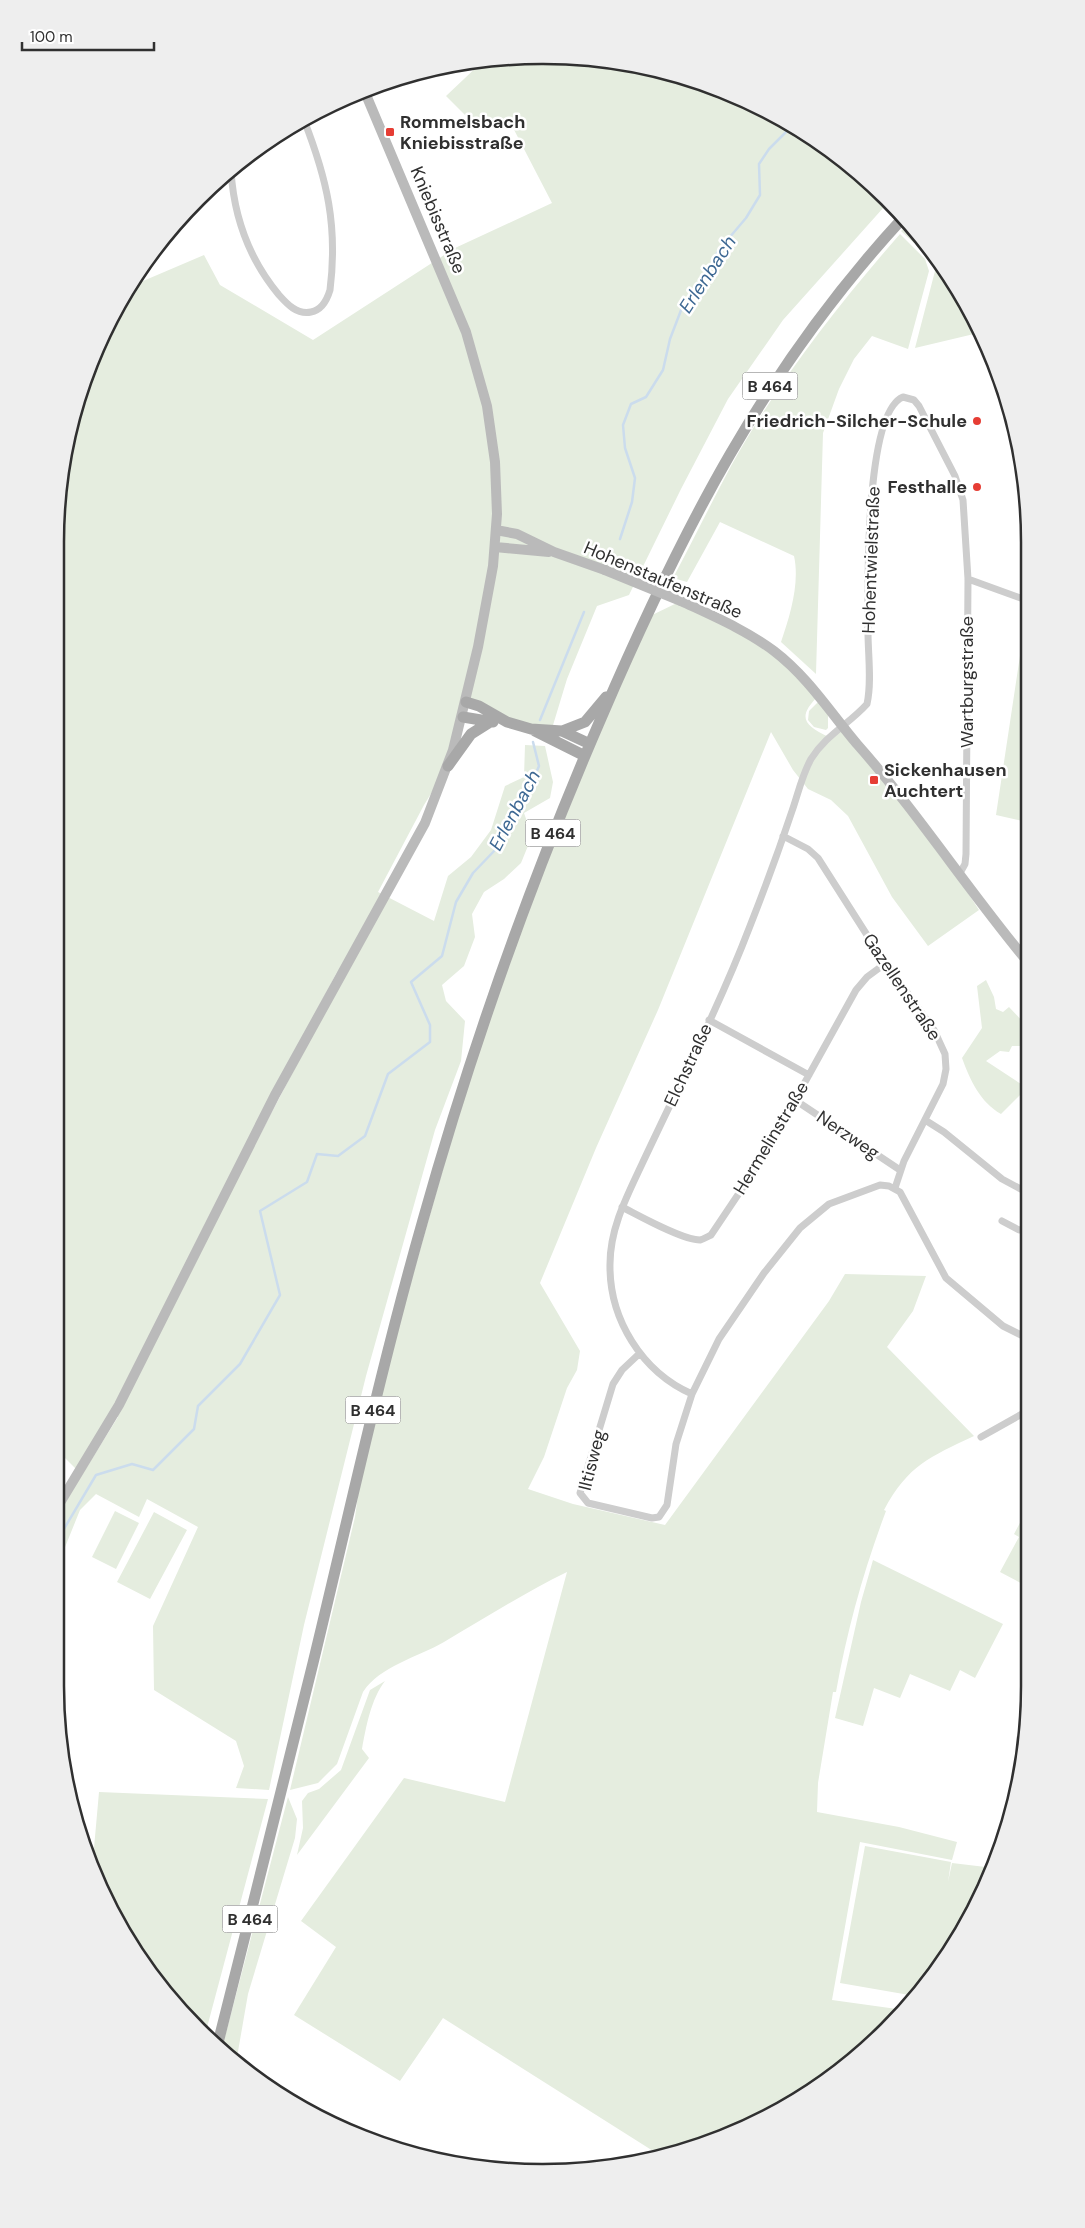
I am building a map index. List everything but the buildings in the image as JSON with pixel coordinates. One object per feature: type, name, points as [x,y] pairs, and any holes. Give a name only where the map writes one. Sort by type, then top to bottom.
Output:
[{"type":"main road","name":"B 464","points":[[219,2038],[276,1816],[378,1388],[439,1164],[512,942],[584,756],[687,531],[749,420],[777,376],[826,308],[898,223]]},
{"type":"main road","points":[[562,731],[584,722],[616,684]]},
{"type":"main road","points":[[466,702],[479,706],[507,722],[531,729],[584,756]]},
{"type":"main road","points":[[463,717],[490,722],[507,722]]},
{"type":"main road","points":[[448,766],[471,734],[490,722]]},
{"type":"main road","points":[[531,729],[562,731],[590,744]]},
{"type":"street","name":"Kniebisstraße","points":[[64,1497],[96,1448],[123,1399],[275,1095],[418,836],[448,766],[463,717],[486,607],[495,547],[496,476],[489,421],[476,360],[457,308],[367,97]]},
{"type":"street","points":[[232,179],[240,225],[258,266],[275,290],[295,310],[307,313],[319,308],[328,297],[330,290],[333,246],[332,221],[325,176],[306,126]]},
{"type":"street","name":"Wartburgstraße","points":[[907,397],[919,406],[958,486],[965,518],[968,579],[966,854],[960,873]]},
{"type":"street","name":"Hohentwielstraße","points":[[842,724],[862,710],[867,704],[869,697],[869,566],[876,452],[883,428],[894,405],[900,398],[907,397]]},
{"type":"street","name":"Hohenstaufenstraße","points":[[496,530],[517,534],[554,552],[605,570],[681,601],[737,628],[776,653],[816,691],[914,811],[1021,952]]},
{"type":"street","name":"Hohenstaufenstraße","points":[[495,547],[554,552]]},
{"type":"street","points":[[968,579],[1021,598]]},
{"type":"street","name":"Elchstraße","points":[[692,1394],[660,1374],[640,1353],[619,1314],[611,1280],[612,1241],[622,1207],[738,957],[811,760],[842,724]]},
{"type":"street","name":"Gazellenstraße","points":[[783,836],[808,849],[818,858],[886,963],[934,1030],[945,1054],[946,1069],[943,1084],[900,1170],[895,1188]]},
{"type":"street","name":"Hermelinstraße","points":[[622,1207],[660,1226],[692,1238],[699,1240],[711,1235],[764,1156],[856,990],[867,977],[886,963]]},
{"type":"street","points":[[709,1020],[809,1075]]},
{"type":"street","name":"Nerzweg","points":[[795,1100],[900,1170]]},
{"type":"street","points":[[925,1120],[944,1132],[1002,1179],[1021,1189]]},
{"type":"street","points":[[692,1394],[708,1360],[736,1313],[764,1273],[800,1228],[822,1209],[846,1196],[880,1185],[895,1188],[905,1198],[937,1265],[946,1278],[1003,1326],[1021,1335]]},
{"type":"street","points":[[1002,1221],[1021,1230]]},
{"type":"street","name":"Iltisweg","points":[[640,1353],[622,1370],[613,1384],[580,1493],[584,1500],[644,1518],[659,1517],[667,1505],[676,1444],[692,1394]]},
{"type":"street","points":[[981,1437],[1021,1414]]},
{"type":"shaded area","points":[[511,65],[574,65],[605,68],[666,80],[726,100],[782,128],[834,163],[884,207],[783,320],[728,399],[629,595],[597,606],[567,679],[550,735],[466,703],[448,766],[424,805],[378,892],[434,921],[448,876],[471,857],[491,830],[505,786],[524,777],[525,745],[545,746],[553,782],[550,798],[524,813],[532,836],[521,863],[504,879],[484,892],[472,914],[475,937],[464,966],[442,985],[446,1001],[465,1021],[461,1061],[435,1130],[366,1376],[304,1625],[269,1790],[236,1788],[244,1766],[236,1741],[154,1690],[153,1626],[198,1527],[147,1499],[139,1517],[96,1494],[80,1510],[64,1550],[64,1504],[118,1417],[111,1413],[78,1471],[64,1457],[64,542],[68,480],[80,419],[100,359],[113,331],[141,282],[204,255],[220,285],[313,340],[455,248],[552,203],[510,122],[474,124],[446,96],[475,69]],"holes":[[[338,970],[295,1068],[235,1183],[257,1125]]]},
{"type":"shaded area","points":[[903,229],[915,242],[914,243],[901,231]]},
{"type":"shaded area","points":[[900,234],[925,259],[929,271],[908,349],[872,336],[854,359],[839,389],[823,433],[816,674],[781,642],[791,610],[795,588],[796,566],[794,556],[720,522],[687,582],[673,578],[731,466],[768,405],[831,317]]},
{"type":"shaded area","points":[[933,265],[957,303],[973,334],[915,348],[935,271]]},
{"type":"shaded area","points":[[681,601],[750,635],[819,695],[808,709],[806,720],[813,728],[829,737],[843,724],[914,811],[979,910],[928,946],[892,897],[848,816],[831,800],[808,789],[793,770],[771,732],[658,1010],[596,1148],[540,1283],[580,1351],[577,1370],[567,1388],[544,1457],[528,1489],[573,1504],[665,1525],[829,1301],[845,1274],[926,1276],[913,1311],[887,1347],[974,1436],[945,1450],[911,1472],[902,1482],[884,1510],[886,1511],[863,1577],[836,1692],[833,1692],[818,1783],[817,1812],[899,1827],[957,1842],[952,1860],[860,1842],[832,2000],[895,2009],[881,2024],[834,2065],[782,2100],[726,2128],[653,2151],[443,2018],[400,2081],[294,2015],[336,1947],[301,1921],[404,1778],[505,1802],[567,1572],[520,1597],[444,1642],[379,1675],[363,1692],[337,1764],[318,1783],[290,1790],[355,1517],[365,1444],[490,1003],[646,618]]},
{"type":"shaded area","points":[[1021,649],[1021,821],[996,815]]},
{"type":"shaded area","points":[[819,701],[828,715],[828,728],[826,730],[814,727],[808,720],[809,711]]},
{"type":"shaded area","points":[[986,980],[994,997],[996,1009],[1003,1012],[1009,1007],[1021,1020],[1021,1046],[1012,1046],[1009,1052],[1000,1051],[986,1061],[1021,1084],[1021,1094],[1001,1114],[987,1103],[977,1090],[962,1058],[982,1028],[977,986]]},
{"type":"shaded area","points":[[115,1511],[139,1523],[116,1569],[92,1557]]},
{"type":"shaded area","points":[[154,1512],[187,1530],[150,1599],[117,1582]]},
{"type":"shaded area","points":[[1021,1521],[1021,1583],[1000,1572],[1019,1537],[1014,1534]]},
{"type":"shaded area","points":[[873,1560],[1003,1624],[975,1678],[960,1670],[950,1691],[910,1674],[900,1698],[874,1688],[863,1726],[835,1718],[861,1602]]},
{"type":"shaded area","points":[[385,1681],[376,1696],[365,1732],[362,1749],[369,1758],[297,1855],[303,1828],[302,1801],[308,1793],[319,1789],[341,1770],[370,1690]]},
{"type":"shaded area","points":[[99,1792],[268,1799],[207,2027],[163,1977],[144,1951],[113,1897],[100,1869],[92,1848],[94,1848]]},
{"type":"shaded area","points":[[288,1797],[297,1819],[295,1838],[248,1994],[238,2054],[224,2042]]},
{"type":"shaded area","points":[[865,1846],[951,1862],[948,1882],[952,1863],[986,1867],[957,1925],[941,1951],[907,1995],[840,1983]]},
{"type":"waterway","name":"Erlenbach","points":[[620,539],[632,502],[635,478],[625,448],[623,425],[631,404],[646,397],[663,370],[670,339],[683,305],[702,285],[718,251],[746,218],[760,195],[759,164],[769,149],[787,131]]},
{"type":"waterway","name":"Erlenbach","points":[[540,720],[584,612]]},
{"type":"waterway","name":"Erlenbach","points":[[64,1529],[96,1475],[132,1464],[153,1470],[194,1429],[198,1406],[240,1364],[280,1295],[260,1211],[307,1182],[317,1154],[338,1156],[365,1136],[388,1074],[430,1042],[430,1025],[411,982],[442,956],[456,902],[473,873],[496,849],[517,803],[529,790],[539,766],[533,742]]},
{"type":"place","name":"Rommelsbach Kniebisstraße","points":[[390,132]]},
{"type":"place","name":"Friedrich-Silcher-Schule","points":[[977,421]]},
{"type":"place","name":"Festhalle","points":[[977,487]]},
{"type":"place","name":"Sickenhausen Auchtert","points":[[874,780]]}]
